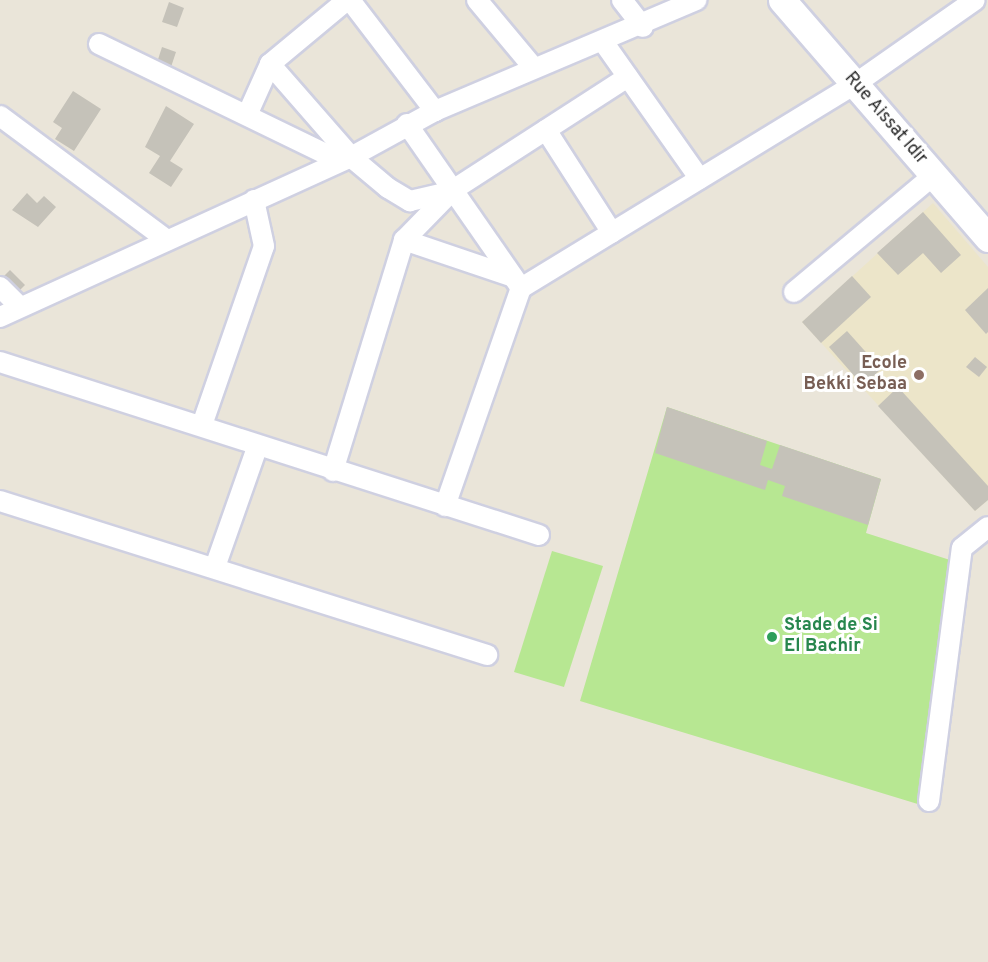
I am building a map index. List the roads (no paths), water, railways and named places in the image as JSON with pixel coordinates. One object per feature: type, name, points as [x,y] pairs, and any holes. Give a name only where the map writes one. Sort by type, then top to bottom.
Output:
[{"type":"street","points":[[249,113],[270,64],[348,0],[435,111]]},
{"type":"street","points":[[477,0],[533,67]]},
{"type":"street","points":[[622,0],[643,27]]},
{"type":"street","points":[[0,317],[346,159],[407,124],[435,111],[533,67],[643,27],[696,0]]},
{"type":"street","name":"Rue Aissat Idir","points":[[782,0],[988,238]]},
{"type":"street","points":[[445,506],[517,283],[612,233],[855,84],[975,0]]},
{"type":"street","points":[[604,43],[700,179]]},
{"type":"street","points":[[99,44],[346,159],[410,201],[453,190]]},
{"type":"street","points":[[270,64],[346,159]]},
{"type":"street","points":[[333,471],[404,240],[453,190],[628,77]]},
{"type":"street","points":[[0,116],[167,240]]},
{"type":"street","points":[[407,124],[517,283]]},
{"type":"street","points":[[546,130],[612,233]]},
{"type":"street","points":[[794,292],[934,175]]},
{"type":"street","points":[[202,425],[264,246],[254,200]]},
{"type":"street","points":[[404,240],[517,283]]},
{"type":"street","points":[[0,288],[20,307]]},
{"type":"street","points":[[0,362],[202,425],[257,448],[539,535]]},
{"type":"street","points":[[215,567],[257,448]]},
{"type":"street","points":[[0,501],[215,567],[487,655]]},
{"type":"street","points":[[929,801],[962,548],[988,527]]},
{"type":"place","name":"Ecole Bekki Sebaa","points":[[919,375]]},
{"type":"place","name":"Stade de Si El Bachir","points":[[772,637]]}]
